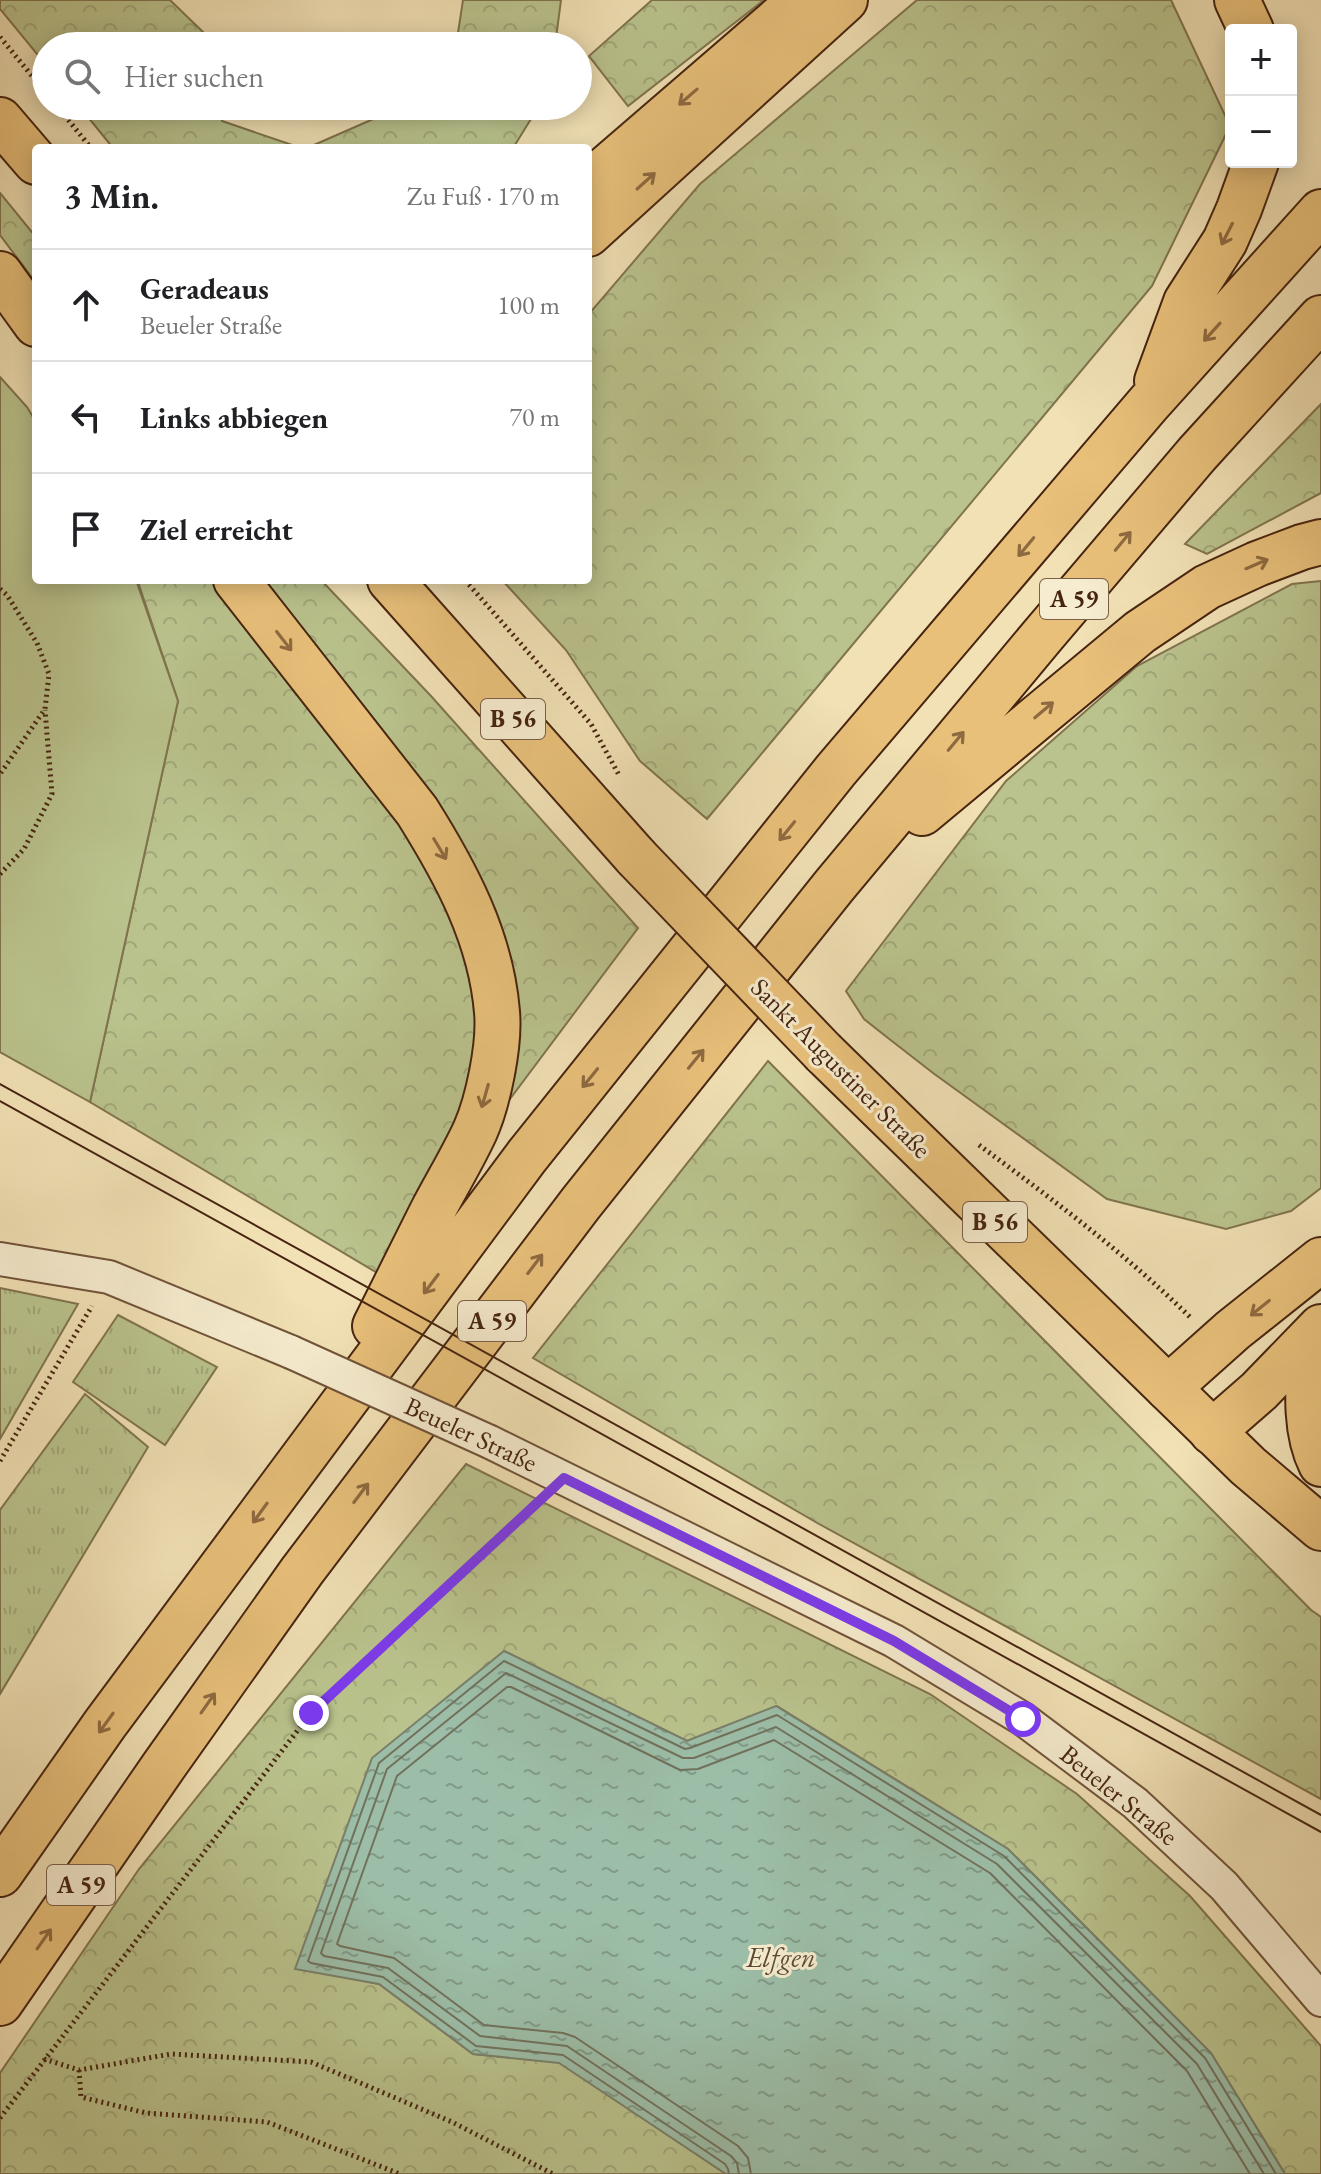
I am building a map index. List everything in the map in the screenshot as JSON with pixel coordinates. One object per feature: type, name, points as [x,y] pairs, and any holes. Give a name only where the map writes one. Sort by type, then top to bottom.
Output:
[{"type":"main road","points":[[592,181],[801,0]]},
{"type":"main road","points":[[592,230],[845,0]]},
{"type":"main road","points":[[1237,0],[1248,24]]},
{"type":"main road","points":[[0,120],[32,157]]},
{"type":"main road","points":[[1149,403],[1186,302],[1225,241],[1254,168]]},
{"type":"main road","name":"A 59","points":[[0,1874],[105,1724],[527,1156],[826,782],[1149,403],[1321,212]]},
{"type":"main road","points":[[0,274],[32,318]]},
{"type":"main road","name":"A 59","points":[[0,2003],[302,1571],[581,1203],[834,886],[1197,454],[1321,318]]},
{"type":"main road","points":[[834,886],[1140,632],[1207,587],[1257,564],[1321,542]]},
{"type":"main road","points":[[239,584],[417,811],[443,852],[480,931],[498,1015],[490,1081],[476,1128],[323,1428]]},
{"type":"main road","name":"Sankt Augustiner Straße","points":[[394,584],[636,857],[824,1053],[1212,1432],[1321,1528]]},
{"type":"main road","points":[[1168,1388],[1321,1260]]},
{"type":"main road","points":[[1212,1432],[1259,1391],[1321,1327]]},
{"type":"main road","points":[[1321,1335],[1312,1356],[1309,1424],[1321,1464]]},
{"type":"street","name":"Beueler Straße","points":[[0,1259],[109,1277],[291,1352],[490,1442],[894,1641],[1023,1719],[1135,1803],[1224,1886],[1321,2000]]},
{"type":"path","points":[[0,37],[32,76]]},
{"type":"path","points":[[68,120],[88,144]]},
{"type":"path","points":[[468,584],[591,724],[624,786]]},
{"type":"path","points":[[0,589],[37,643],[49,674],[45,709],[52,794],[24,849],[0,874]]},
{"type":"path","points":[[0,774],[45,709]]},
{"type":"path","points":[[976,1143],[1077,1220],[1171,1299],[1217,1344]]},
{"type":"path","points":[[0,1461],[109,1277]]},
{"type":"path","points":[[0,2118],[311,1713],[564,1478]]},
{"type":"path","points":[[44,2059],[79,2070],[171,2054],[311,2062],[452,2122],[553,2174]]},
{"type":"path","points":[[79,2070],[81,2097],[146,2113],[267,2122],[400,2174]]},
{"type":"green space","points":[[0,0],[170,0],[203,32],[32,32],[32,48],[0,9]]},
{"type":"green space","points":[[463,0],[561,0],[557,32],[458,32]]},
{"type":"green space","points":[[652,0],[764,0],[628,106],[592,60],[592,53]]},
{"type":"green space","points":[[917,0],[1171,0],[1225,115],[1225,136],[1152,286],[707,819],[640,761],[566,650],[506,584],[592,584],[592,310],[700,184]]},
{"type":"green space","points":[[90,120],[222,120],[289,144],[110,144]]},
{"type":"green space","points":[[371,120],[530,120],[515,144],[316,144]]},
{"type":"green space","points":[[0,193],[32,232],[32,278],[0,235]]},
{"type":"green space","points":[[0,377],[32,415],[32,584],[137,584],[178,701],[90,1102],[0,1052]]},
{"type":"green space","points":[[1321,404],[1321,493],[1207,554],[1185,544]]},
{"type":"green space","points":[[1321,581],[1321,1188],[1291,1211],[1226,1229],[1107,1199],[864,1019],[846,991],[1006,781],[1137,666],[1292,584]]},
{"type":"green space","points":[[325,584],[431,696],[638,928],[379,1274],[90,1102],[178,701],[139,585]]},
{"type":"green space","points":[[768,1061],[1321,1617],[1321,1799],[819,1524],[533,1358]]},
{"type":"green space","points":[[0,1288],[78,1304],[0,1439]]},
{"type":"green space","points":[[118,1315],[217,1367],[165,1445],[73,1382]]},
{"type":"green space","points":[[85,1394],[148,1447],[0,1694],[0,1510]]},
{"type":"green space","points":[[466,1464],[930,1694],[1077,1794],[1190,1896],[1321,2046],[1321,2174],[1285,2174],[1211,2053],[1008,1849],[777,1706],[687,1741],[504,1651],[296,1968],[379,1984],[473,2054],[559,2062],[726,2174],[0,2174],[0,2073],[139,1869]]},
{"type":"water","name":"Elfgen","points":[[504,1651],[687,1741],[776,1706],[1008,1849],[1211,2053],[1285,2174],[726,2174],[559,2063],[473,2054],[379,1984],[295,1969],[372,1758]]},
{"type":"tram line","points":[[0,1084],[1321,1815]]},
{"type":"tram line","points":[[0,1101],[1321,1832]]},
{"type":"route","points":[[311,1713],[564,1478],[894,1641],[1023,1719]]}]
